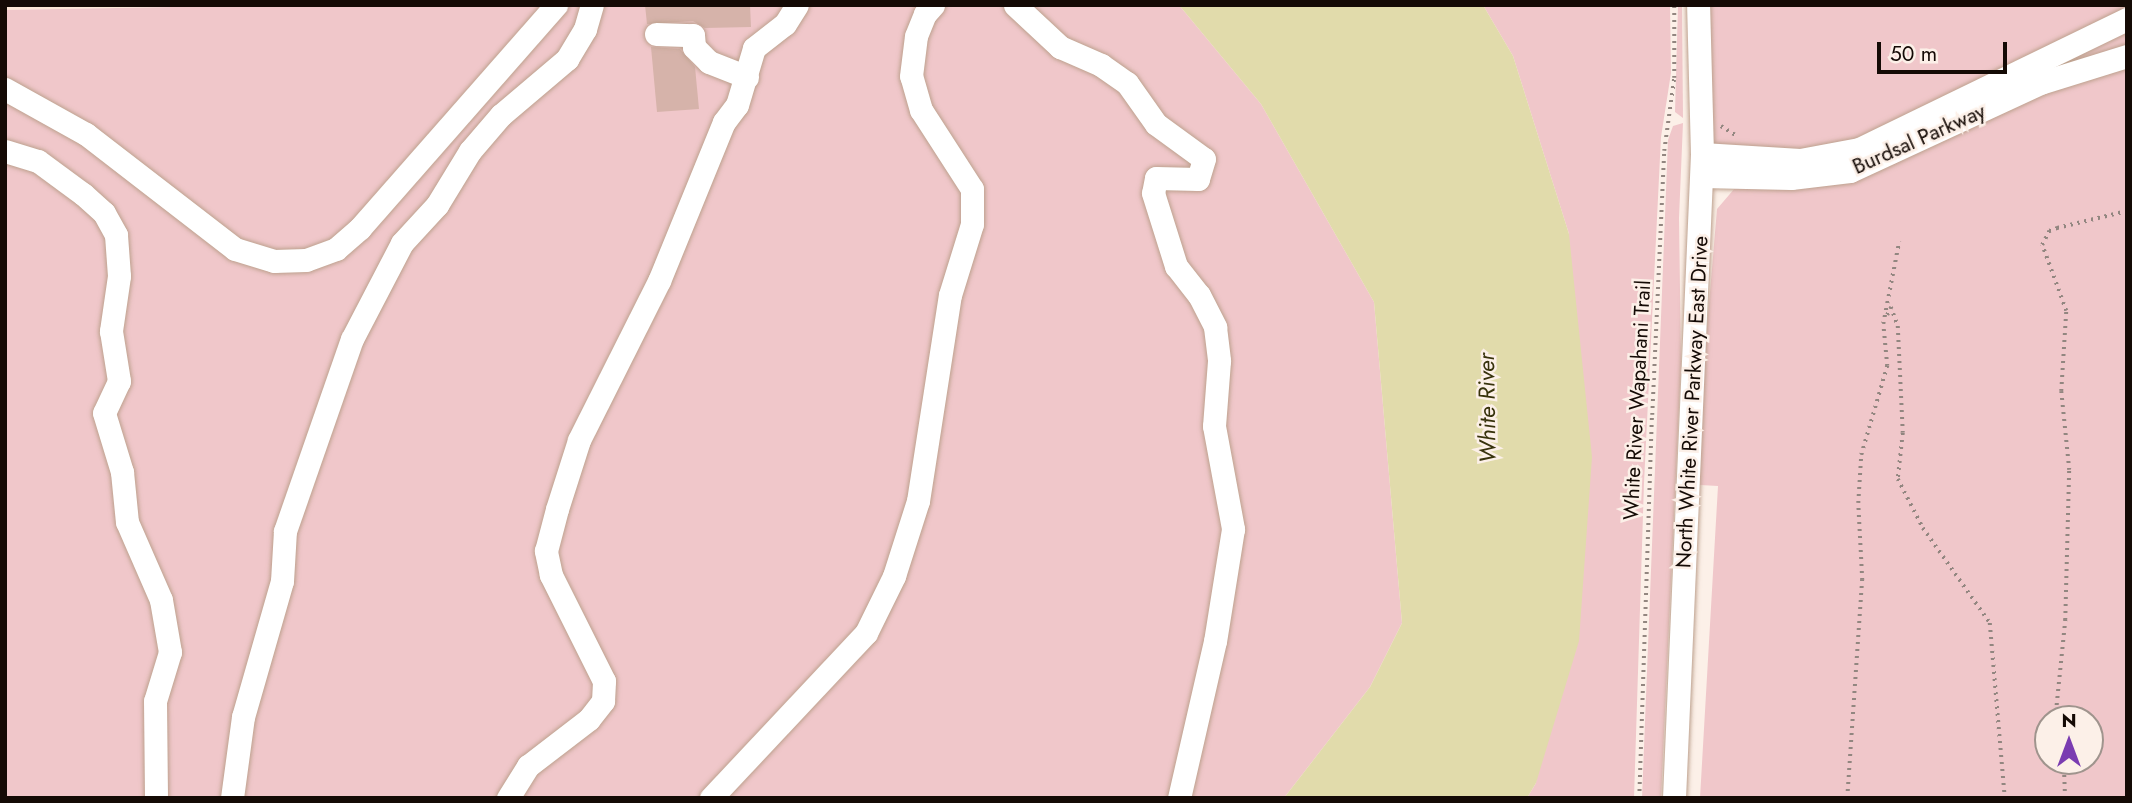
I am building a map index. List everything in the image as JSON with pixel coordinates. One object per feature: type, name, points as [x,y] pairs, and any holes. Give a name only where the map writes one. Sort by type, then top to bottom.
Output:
[{"type":"street","points":[[5,89],[86,134],[235,249],[274,261],[306,260],[335,249],[360,228],[556,5]]},
{"type":"street","points":[[232,798],[243,717],[282,581],[285,531],[352,339],[402,243],[437,205],[470,151],[501,116],[567,59],[585,30],[592,5]]},
{"type":"street","points":[[508,798],[528,766],[589,719],[603,701],[604,681],[568,615],[546,551],[579,440],[659,281],[747,77],[754,48],[785,24],[797,5]]},
{"type":"street","points":[[711,798],[866,633],[894,576],[918,501],[950,295],[972,224],[972,189],[921,110],[911,76],[916,36],[925,14],[933,5]]},
{"type":"street","points":[[1015,5],[1060,47],[1101,65],[1127,83],[1156,124],[1204,159],[1198,179],[1188,183],[1157,178],[1153,193],[1176,266],[1199,295],[1214,327],[1219,361],[1214,426],[1233,529],[1215,641],[1179,798]]},
{"type":"street","name":"North White River Parkway East Drive","points":[[1674,798],[1702,165],[1698,5]]},
{"type":"street","name":"Burdsal Parkway","points":[[1702,165],[1800,160],[1859,149],[2127,19]]},
{"type":"street","points":[[656,34],[692,35],[694,47],[709,62],[747,77]]},
{"type":"street","name":"Burdsal Parkway","points":[[1702,165],[1791,178],[1850,171],[1884,159],[2043,82],[2127,56]]},
{"type":"street","points":[[5,151],[38,161],[83,194],[104,213],[116,235],[119,276],[111,331],[119,381],[104,413],[122,472],[127,522],[161,600],[170,652],[155,701],[156,798]]},
{"type":"path","name":"White River Wapahani Trail","points":[[1639,798],[1652,415],[1664,151],[1674,78],[1674,5]]},
{"type":"path","points":[[2056,705],[2065,620],[2069,470],[2061,391],[2066,311],[2042,245],[2049,231],[2127,211]]},
{"type":"path","points":[[1847,798],[1863,580],[1858,503],[1861,455],[1887,366],[1883,324],[1899,242]]},
{"type":"path","points":[[1883,324],[1891,307],[1898,326],[1901,492],[1985,610],[1994,637],[2005,798]]},
{"type":"path","points":[[2064,775],[2065,798]]},
{"type":"shaded area","points":[[5,5],[278,5],[5,10]]},
{"type":"shaded area","points":[[278,5],[1179,5],[1261,104],[1374,302],[1402,623],[1370,687],[1284,798],[5,798],[5,10]]},
{"type":"shaded area","points":[[1483,5],[1670,5],[1671,73],[1661,137],[1644,483],[1634,798],[1527,798],[1536,783],[1569,234],[1513,56]]},
{"type":"shaded area","points":[[1678,5],[1682,5],[1683,118],[1675,112]]},
{"type":"shaded area","points":[[1696,5],[2127,5],[2127,798],[1700,798],[1718,486],[1700,485],[1700,411],[1717,209],[1735,188],[1853,159],[1715,155]]},
{"type":"shaded area","points":[[1683,123],[1679,218],[1681,363],[1661,798],[1642,798],[1668,140],[1673,126]]},
{"type":"water","name":"White River","points":[[1179,5],[1483,5],[1513,56],[1569,234],[1592,457],[1579,641],[1536,783],[1527,798],[1284,798],[1370,687],[1402,623],[1374,302],[1261,104]]},
{"type":"building","points":[[645,5],[750,5],[751,27],[705,28],[693,21],[647,24]]},
{"type":"building","points":[[651,47],[680,49],[695,67],[699,109],[657,112]]}]
